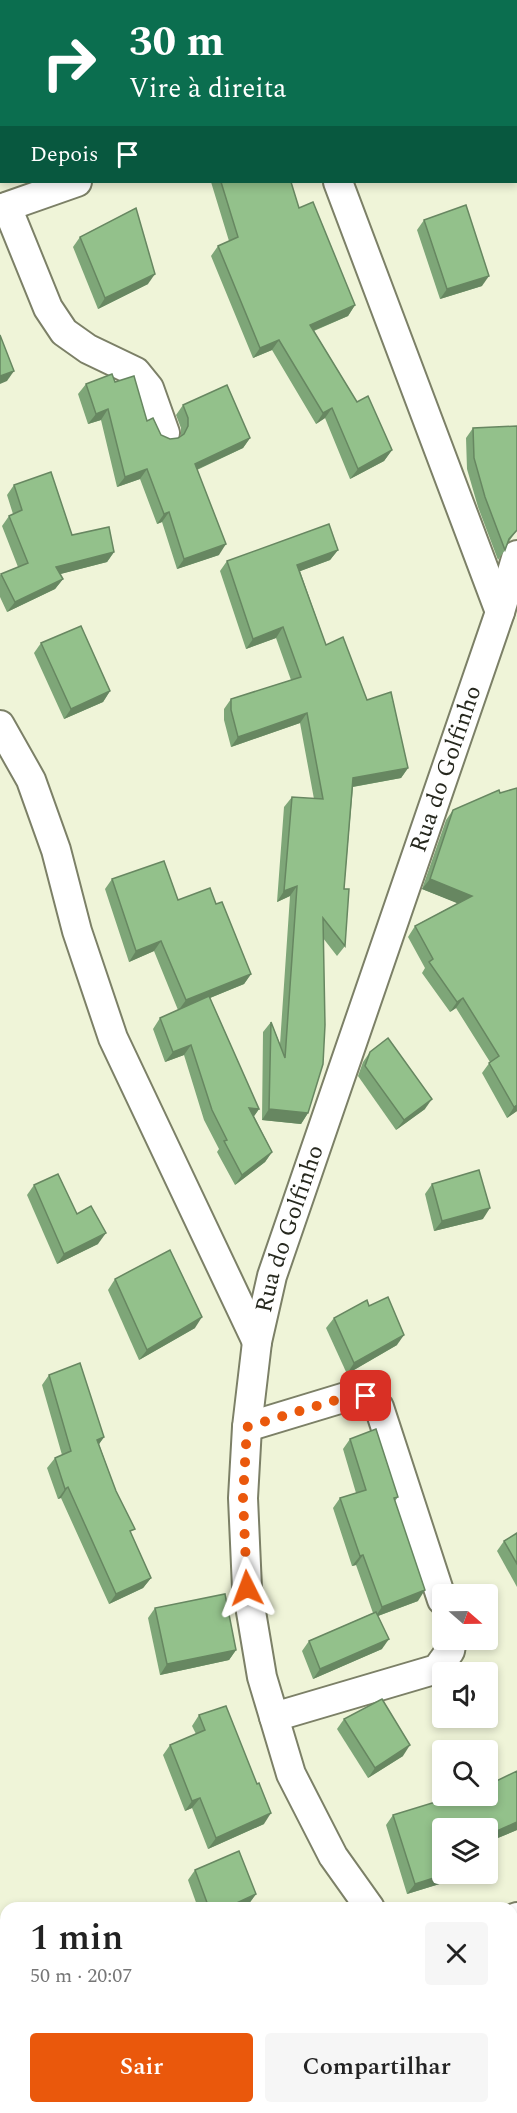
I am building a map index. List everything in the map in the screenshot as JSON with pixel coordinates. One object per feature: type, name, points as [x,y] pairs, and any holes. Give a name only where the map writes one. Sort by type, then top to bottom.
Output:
[{"type":"street","points":[[74,183],[3,208],[48,308],[64,332],[88,350],[136,372],[149,388],[165,433]]},
{"type":"street","points":[[338,183],[500,612]]},
{"type":"street","name":"Rua do Golfinho","points":[[365,1902],[333,1856],[291,1774],[262,1677],[247,1588],[243,1498],[247,1427],[257,1341],[272,1276],[500,612],[517,555]]},
{"type":"street","points":[[0,725],[35,790],[56,850],[77,931],[113,1038],[257,1341]]},
{"type":"street","points":[[247,1427],[346,1397],[366,1396],[379,1407],[437,1584]]},
{"type":"street","points":[[274,1717],[437,1669],[450,1650]]},
{"type":"building","points":[[221,183],[291,183],[299,208],[313,202],[355,305],[310,325],[357,402],[368,396],[392,450],[358,469],[332,408],[323,413],[279,340],[260,348],[218,246],[238,237]]},
{"type":"building","points":[[466,205],[489,276],[447,289],[424,220]]},
{"type":"building","points":[[136,208],[155,274],[105,298],[80,237]]},
{"type":"building","points":[[0,335],[14,371],[0,376]]},
{"type":"building","points":[[112,374],[115,382],[134,376],[147,421],[153,418],[161,435],[170,439],[184,434],[188,426],[188,418],[183,405],[227,385],[250,438],[195,464],[226,544],[184,559],[169,512],[164,514],[147,469],[125,477],[108,409],[96,414],[86,384]]},
{"type":"building","points":[[517,426],[517,530],[509,539],[505,550],[485,497],[474,458],[473,428]]},
{"type":"building","points":[[51,472],[72,535],[109,527],[114,552],[56,567],[63,579],[15,602],[1,574],[28,563],[9,516],[22,510],[14,485]]},
{"type":"building","points":[[329,524],[338,550],[297,565],[326,645],[343,637],[367,700],[391,692],[408,768],[353,778],[344,889],[349,889],[345,946],[323,918],[325,1025],[323,1064],[308,1113],[269,1109],[271,1022],[285,1058],[297,886],[284,891],[292,797],[323,799],[307,713],[238,737],[231,710],[231,699],[301,677],[283,627],[253,639],[227,561]]},
{"type":"building","points":[[81,626],[110,691],[71,709],[41,643]]},
{"type":"building","points":[[517,788],[517,1105],[514,1107],[489,1063],[499,1056],[463,998],[457,1002],[429,962],[433,959],[415,926],[472,896],[430,879],[453,810],[499,790],[500,793]]},
{"type":"building","points":[[164,861],[178,900],[210,888],[216,904],[222,902],[251,974],[186,1000],[161,941],[136,951],[112,879]]},
{"type":"building","points":[[209,996],[259,1109],[249,1108],[272,1152],[242,1175],[224,1141],[227,1140],[212,1110],[191,1045],[173,1052],[160,1018]]},
{"type":"building","points":[[388,1038],[432,1099],[404,1120],[365,1066],[370,1052]]},
{"type":"building","points":[[479,1170],[490,1208],[442,1221],[432,1184]]},
{"type":"building","points":[[58,1174],[77,1214],[91,1206],[106,1233],[64,1254],[34,1185]]},
{"type":"building","points":[[170,1250],[202,1317],[147,1350],[115,1279]]},
{"type":"building","points":[[388,1297],[404,1335],[354,1363],[334,1318],[367,1300],[369,1306]]},
{"type":"building","points":[[80,1363],[104,1437],[97,1440],[116,1491],[135,1529],[130,1531],[151,1578],[116,1594],[68,1487],[65,1489],[55,1458],[71,1451],[49,1375]]},
{"type":"building","points":[[376,1429],[398,1497],[394,1498],[425,1590],[382,1607],[363,1555],[360,1556],[340,1498],[366,1490],[350,1439]]},
{"type":"building","points":[[517,1533],[517,1564],[504,1541]]},
{"type":"building","points":[[225,1594],[236,1650],[167,1664],[155,1608]]},
{"type":"building","points":[[376,1612],[389,1639],[320,1669],[309,1641]]},
{"type":"building","points":[[382,1699],[410,1745],[375,1768],[344,1719]]},
{"type":"building","points":[[226,1706],[271,1813],[216,1838],[200,1798],[192,1801],[170,1745],[205,1730],[199,1715]]},
{"type":"building","points":[[517,1771],[517,1822],[498,1831],[498,1818],[432,1818],[432,1879],[415,1884],[393,1815],[432,1803],[432,1806],[498,1806],[498,1780]]},
{"type":"building","points":[[239,1851],[256,1894],[239,1902],[207,1902],[195,1870]]},
{"type":"route","points":[[247,1588],[243,1498],[247,1427],[346,1397],[366,1396]]}]
